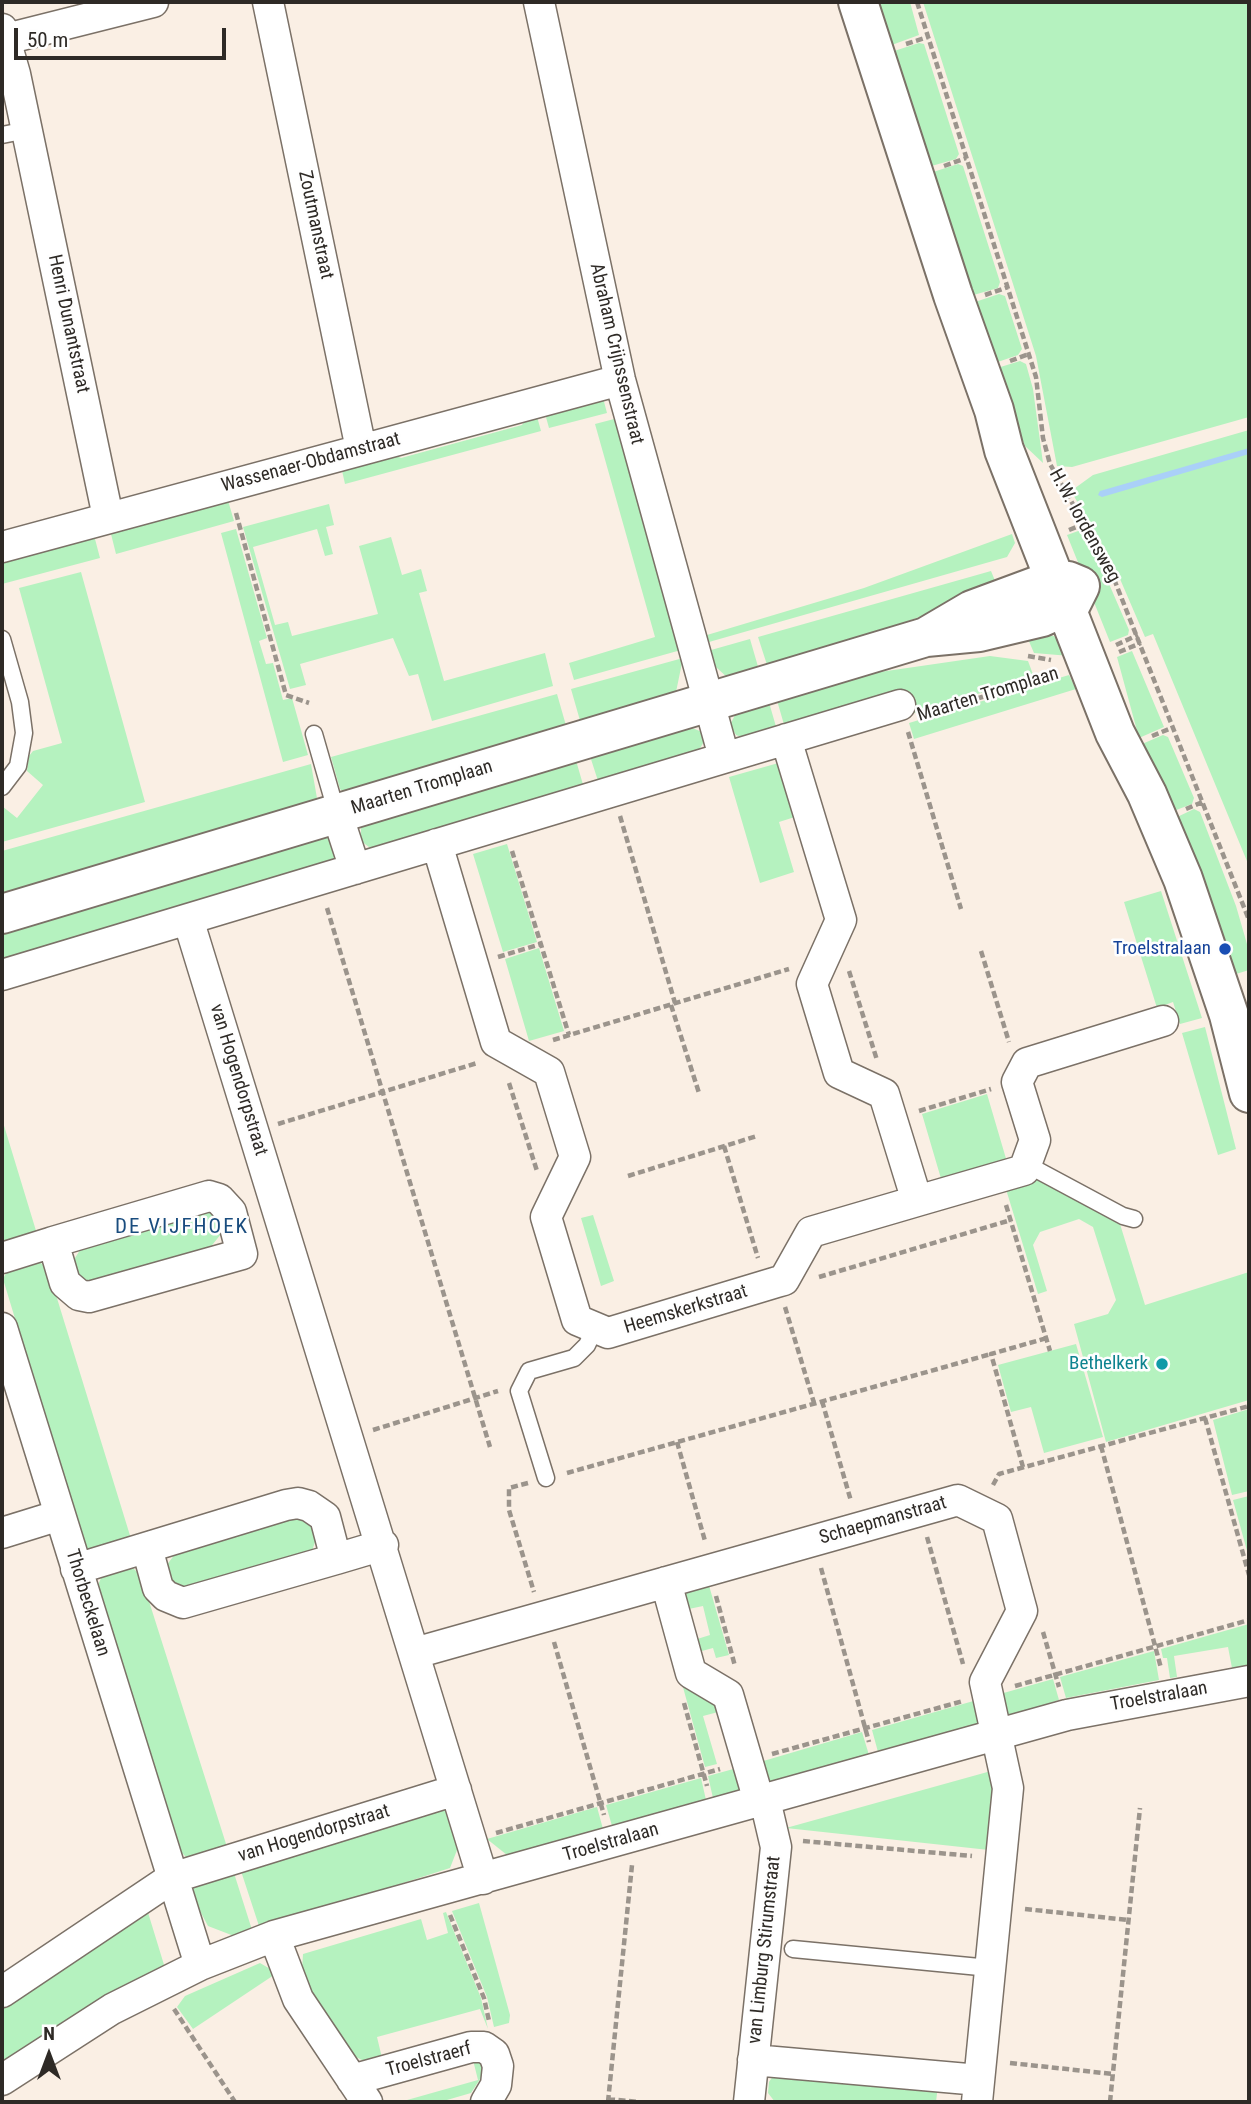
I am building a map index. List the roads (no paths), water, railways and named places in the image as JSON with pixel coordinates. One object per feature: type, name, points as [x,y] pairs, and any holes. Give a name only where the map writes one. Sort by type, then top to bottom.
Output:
[{"type":"main road","name":"H.W. Iordensweg","points":[[858,2],[949,284],[994,410],[1004,450],[1066,592],[1119,650],[1147,794],[1200,923],[1229,1015],[1249,1093]]},
{"type":"main road","name":"Maarten Tromplaan","points":[[2,914],[926,637],[972,610],[1066,592]]},
{"type":"street","points":[[4,34],[153,2]]},
{"type":"street","name":"Zoutmanstraat","points":[[268,2],[361,449]]},
{"type":"street","name":"Abraham Crijnssenstraat","points":[[539,2],[620,380],[708,703]]},
{"type":"street","name":"Henri Dunantstraat","points":[[4,34],[14,133],[108,517]]},
{"type":"street","name":"Wassenaer-Obdamstraat","points":[[2,547],[620,380]]},
{"type":"street","points":[[708,703],[724,757]]},
{"type":"street","name":"Maarten Tromplaan","points":[[2,975],[724,757],[786,739],[902,712]]},
{"type":"street","points":[[786,739],[841,920],[812,984],[839,1073],[888,1107],[917,1201],[1024,1170],[1035,1140],[1018,1079],[1027,1063],[1163,1021]]},
{"type":"street","name":"Maarten Tromplaan","points":[[337,814],[355,869]]},
{"type":"street","name":"Heemskerkstraat","points":[[437,844],[496,1042],[549,1072],[575,1157],[547,1217],[577,1320],[608,1333],[776,1283],[811,1232],[917,1201]]},
{"type":"street","name":"van Hogendorpstraat","points":[[188,919],[383,1545],[483,1879]]},
{"type":"street","points":[[2,1258],[209,1196],[219,1199],[231,1212],[242,1254]]},
{"type":"street","points":[[53,1242],[65,1283],[79,1295],[89,1297],[288,1240]]},
{"type":"street","name":"Thorbeckelaan","points":[[2,1328],[200,1965]]},
{"type":"street","name":"Schaepmanstraat","points":[[415,1653],[958,1500],[997,1520],[1022,1611],[980,1696],[999,1735]]},
{"type":"street","points":[[76,1569],[298,1503],[310,1506],[325,1517],[335,1559]]},
{"type":"street","points":[[2,1533],[60,1515]]},
{"type":"street","points":[[147,1548],[158,1588],[173,1601],[183,1603],[383,1545]]},
{"type":"street","points":[[666,1582],[691,1673],[728,1695],[762,1801]]},
{"type":"street","name":"Troelstralaan","points":[[2,2080],[112,2009],[200,1965],[274,1936],[1067,1715],[1249,1681]]},
{"type":"street","points":[[753,2060],[979,2081],[1008,1788],[999,1735]]},
{"type":"street","name":"van Hogendorpstraat","points":[[172,1878],[457,1790]]},
{"type":"street","name":"van Limburg Stirumstraat","points":[[749,2102],[775,1838],[762,1801]]},
{"type":"street","points":[[2,1992],[172,1878]]},
{"type":"street","name":"Troelstraerf","points":[[274,1936],[298,1999],[359,2091],[471,2047],[489,2050],[497,2060],[497,2079],[486,2102]]},
{"type":"lane","points":[[2,639],[20,702],[24,733],[18,766],[2,787]]},
{"type":"lane","points":[[314,734],[337,814]]},
{"type":"lane","points":[[1026,1164],[1123,1216],[1134,1219]]},
{"type":"lane","points":[[546,1478],[519,1391],[529,1371],[574,1358],[587,1345],[594,1328]]},
{"type":"lane","points":[[793,1949],[990,1968]]},
{"type":"water","points":[[1249,448],[1249,454],[1102,497],[1098,495],[1100,491]]},
{"type":"place","name":"Troelstralaan","points":[[1225,949]]},
{"type":"place","name":"Bethelkerk","points":[[1162,1364]]},
{"type":"district","name":"DE VIJFHOEK","points":[[182,1228]]}]
